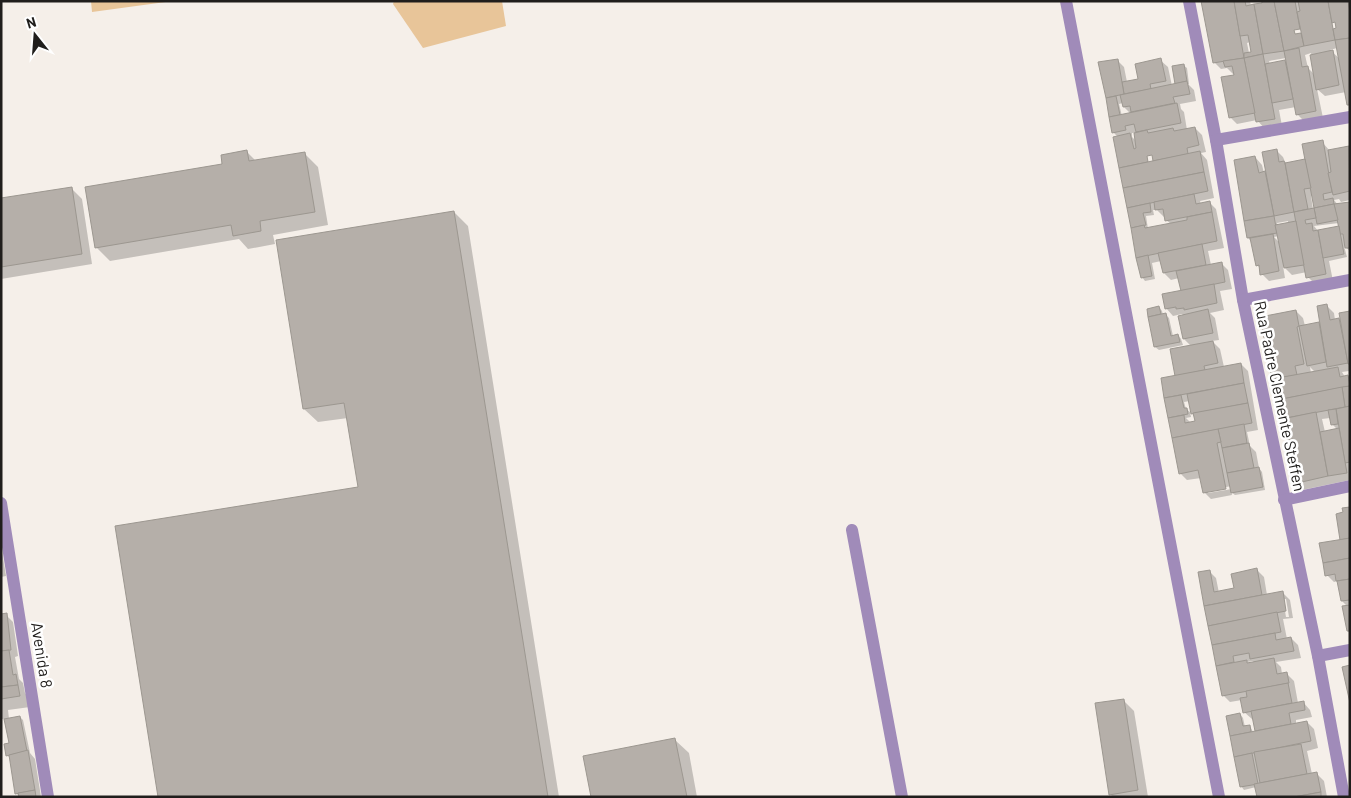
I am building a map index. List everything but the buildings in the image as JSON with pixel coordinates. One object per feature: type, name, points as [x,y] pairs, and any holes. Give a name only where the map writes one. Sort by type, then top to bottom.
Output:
[{"type":"street","points":[[1066,1],[1219,797]]},
{"type":"street","name":"Rua Padre Clemente Steffen","points":[[1189,1],[1244,300],[1284,500],[1318,656],[1344,797]]},
{"type":"street","points":[[1216,140],[1350,117]]},
{"type":"street","points":[[1244,300],[1350,280]]},
{"type":"street","points":[[1284,500],[1350,486]]},
{"type":"street","name":"Avenida 8","points":[[1,503],[48,797]]},
{"type":"street","points":[[852,530],[902,797]]},
{"type":"street","points":[[1318,656],[1350,650]]},
{"type":"shaded area","points":[[91,1],[173,1],[92,12]]},
{"type":"shaded area","points":[[394,1],[502,1],[506,26],[423,48],[393,4]]}]
